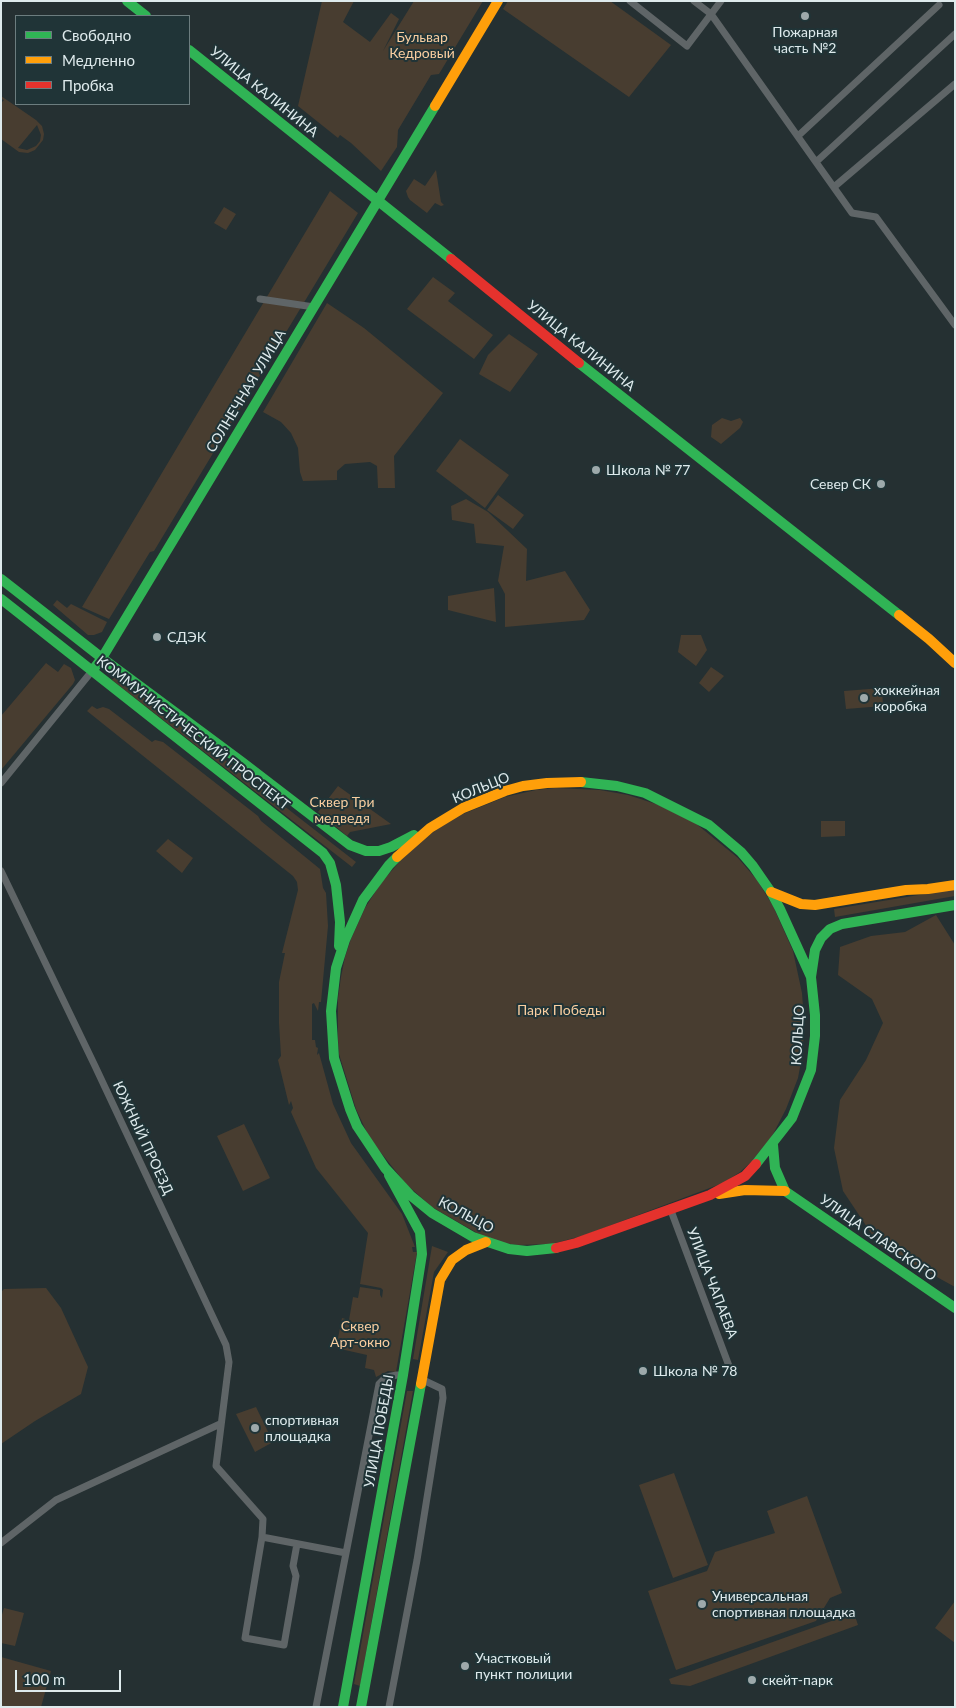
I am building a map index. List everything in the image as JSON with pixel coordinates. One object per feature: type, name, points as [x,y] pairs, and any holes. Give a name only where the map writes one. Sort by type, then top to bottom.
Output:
[{"type":"main road","points":[[127,1],[145,15]]},
{"type":"main road","name":"СОЛНЕЧНАЯ УЛИЦА","points":[[92,671],[102,658],[498,1]]},
{"type":"main road","name":"УЛИЦА КАЛИНИНА","points":[[190,51],[498,296],[607,386],[929,639],[955,663]]},
{"type":"main road","name":"КОММУНИСТИЧЕСКИЙ ПРОСПЕКТ","points":[[1,578],[102,658],[350,845],[373,852],[391,847],[430,828]]},
{"type":"main road","name":"КОММУНИСТИЧЕСКИЙ ПРОСПЕКТ","points":[[1,599],[327,858],[333,870],[340,922],[336,968]]},
{"type":"main road","name":"КОЛЬЦО","points":[[581,782],[617,786],[645,793],[709,825],[741,852],[771,892],[784,917],[810,978],[815,1015],[815,1036],[811,1070],[792,1118],[773,1145],[745,1176],[710,1195],[670,1208],[591,1239],[549,1250],[527,1251],[509,1249],[486,1242],[462,1231],[432,1213],[385,1168],[357,1126],[343,1092],[334,1058],[331,1012],[336,968],[350,926],[363,900],[389,865],[430,828],[463,808],[505,791],[523,786],[547,783],[581,782]]},
{"type":"main road","points":[[771,892],[801,904],[815,905],[906,890],[955,885]]},
{"type":"main road","points":[[810,978],[815,950],[821,938],[830,929],[842,924],[955,905]]},
{"type":"main road","points":[[710,1195],[744,1190],[785,1191],[775,1168],[773,1145]]},
{"type":"main road","name":"УЛИЦА ПОБЕДЫ","points":[[343,1707],[404,1375],[422,1254],[420,1232],[385,1168]]},
{"type":"main road","name":"УЛИЦА СЛАВСКОГО","points":[[785,1191],[955,1308]]},
{"type":"main road","points":[[361,1707],[440,1280],[452,1260],[466,1250],[486,1242]]},
{"type":"main road","points":[[404,1375],[421,1379]]},
{"type":"street","points":[[630,1],[687,46],[721,1]]},
{"type":"street","points":[[694,1],[710,14],[852,213],[876,217],[955,326]]},
{"type":"street","points":[[798,136],[939,4]]},
{"type":"street","points":[[816,162],[955,34]]},
{"type":"street","points":[[834,187],[955,84]]},
{"type":"street","points":[[260,299],[314,307]]},
{"type":"street","name":"СОЛНЕЧНАЯ УЛИЦА","points":[[1,784],[92,671]]},
{"type":"street","name":"ЮЖНЫЙ ПРОЕЗД","points":[[1,871],[96,1066],[226,1345],[230,1358],[216,1466],[263,1519],[262,1537],[246,1638],[284,1645],[296,1576],[293,1566],[297,1544]]},
{"type":"street","name":"УЛИЦА ЧАПАЕВА","points":[[670,1208],[730,1366]]},
{"type":"street","points":[[316,1707],[379,1384],[386,1377],[404,1375]]},
{"type":"street","points":[[389,1707],[417,1560],[443,1398],[442,1389],[421,1379]]},
{"type":"street","points":[[1,1543],[56,1500],[220,1424]]},
{"type":"street","points":[[262,1537],[346,1553]]},
{"type":"green space","name":"Бульвар Кедровый","points":[[322,1],[354,1],[343,22],[370,42],[391,13],[399,19],[383,51],[414,1],[483,1],[439,74],[431,75],[398,130],[397,147],[381,171],[351,143],[340,135],[338,138],[298,106]]},
{"type":"green space","points":[[508,1],[610,1],[671,45],[629,97],[503,9]]},
{"type":"green space","points":[[1,96],[42,126],[43,140],[35,150],[28,153],[19,152],[1,139],[1,103],[4,100],[1,99]],"holes":[[[37,125],[41,135],[40,141],[36,146],[27,150],[18,148]]]},
{"type":"green space","points":[[436,170],[441,202],[444,205],[441,206],[435,203],[427,213],[410,200],[406,191],[414,179],[425,186]]},
{"type":"green space","points":[[330,191],[358,213],[154,551],[150,552],[109,619],[82,607]]},
{"type":"green space","points":[[224,207],[236,214],[226,230],[214,223]]},
{"type":"green space","points":[[433,277],[455,293],[448,301],[493,335],[474,359],[407,309]]},
{"type":"green space","points":[[327,303],[364,328],[443,393],[394,456],[395,488],[378,488],[377,466],[370,462],[345,464],[337,471],[337,480],[303,481],[300,472],[298,448],[291,433],[281,422],[263,412]]},
{"type":"green space","points":[[509,334],[538,354],[510,392],[479,374],[488,355]]},
{"type":"green space","points":[[722,418],[731,421],[740,418],[743,422],[740,428],[721,444],[711,437],[712,425]]},
{"type":"green space","points":[[460,439],[509,475],[485,508],[436,471]]},
{"type":"green space","points":[[498,495],[524,515],[513,529],[487,510]]},
{"type":"green space","points":[[466,499],[488,512],[527,549],[526,581],[565,571],[590,610],[584,620],[505,627],[505,594],[498,581],[504,546],[476,543],[474,524],[452,520],[451,506]]},
{"type":"green space","points":[[494,588],[496,622],[448,610],[448,596]]},
{"type":"green space","points":[[57,600],[67,608],[71,604],[107,622],[102,632],[88,635],[53,605]]},
{"type":"green space","points":[[681,635],[701,635],[707,650],[696,666],[678,652]]},
{"type":"green space","points":[[46,663],[58,672],[64,664],[71,668],[75,680],[1,770],[1,716]]},
{"type":"green space","points":[[711,667],[724,676],[709,692],[699,683]]},
{"type":"green space","points":[[116,675],[356,862],[352,867],[112,680]]},
{"type":"green space","name":"хоккейная коробка","points":[[882,688],[883,706],[846,709],[844,691]]},
{"type":"green space","name":"Сквер Арт-окно","points":[[92,706],[97,709],[103,707],[109,709],[152,742],[155,740],[163,742],[258,816],[261,821],[320,869],[323,888],[326,893],[328,926],[321,1002],[319,1002],[318,1011],[314,1003],[312,1004],[312,1040],[315,1040],[316,1047],[318,1048],[317,1055],[319,1053],[333,1104],[351,1143],[402,1214],[415,1247],[412,1247],[413,1252],[417,1252],[396,1372],[388,1371],[376,1377],[374,1370],[365,1368],[367,1355],[336,1348],[342,1318],[349,1320],[353,1297],[358,1298],[360,1287],[380,1290],[382,1298],[383,1290],[360,1284],[368,1233],[316,1168],[291,1112],[293,1108],[291,1101],[289,1105],[278,1060],[281,1056],[279,982],[285,953],[282,953],[298,890],[297,882],[293,876],[87,711]]},
{"type":"green space","name":"Сквер Три медведя","points":[[338,786],[391,824],[350,832],[347,836],[318,812]]},
{"type":"green space","name":"Парк Победы","points":[[555,788],[600,790],[628,795],[659,805],[694,822],[738,858],[757,880],[773,906],[793,951],[802,993],[804,1020],[803,1051],[798,1078],[786,1109],[771,1138],[740,1172],[723,1183],[585,1235],[552,1244],[518,1245],[503,1243],[477,1233],[432,1207],[406,1184],[370,1139],[356,1109],[339,1054],[338,998],[345,957],[365,908],[381,883],[401,860],[420,842],[463,814],[505,797]]},
{"type":"green space","points":[[821,821],[845,821],[845,836],[821,837]]},
{"type":"green space","points":[[168,839],[193,858],[182,873],[156,851]]},
{"type":"green space","points":[[955,889],[955,896],[835,917],[834,909]]},
{"type":"green space","points":[[936,915],[955,945],[955,1287],[879,1245],[843,1191],[834,1148],[840,1100],[866,1060],[883,1023],[872,999],[838,975],[840,947],[871,936],[905,932]]},
{"type":"green space","points":[[244,1124],[270,1178],[243,1191],[217,1136]]},
{"type":"green space","points":[[432,1246],[448,1252],[434,1272],[418,1360],[413,1359]]},
{"type":"green space","points":[[46,1288],[61,1308],[88,1367],[81,1394],[1,1444],[1,1292],[4,1289]]},
{"type":"green space","points":[[407,1391],[413,1391],[360,1686],[354,1684]]},
{"type":"green space","name":"спортивная площадка","points":[[256,1407],[273,1442],[255,1452],[236,1414]]},
{"type":"green space","points":[[674,1473],[708,1565],[673,1578],[639,1485]]},
{"type":"green space","points":[[807,1496],[842,1593],[830,1598],[816,1621],[676,1670],[648,1591],[707,1571],[715,1552],[775,1533],[767,1511]]},
{"type":"green space","points":[[955,1601],[955,1643],[935,1628]]},
{"type":"green space","points":[[4,1608],[24,1613],[15,1646],[1,1643],[1,1618]]},
{"type":"green space","points":[[854,1613],[858,1625],[690,1686],[671,1684],[669,1679]]},
{"type":"green space","points":[[1,1657],[51,1671],[41,1707],[1,1707]]},
{"type":"traffic: fast","points":[[127,1],[145,15]]},
{"type":"traffic: fast","points":[[190,51],[451,259]]},
{"type":"traffic: fast","points":[[92,671],[102,658],[435,106]]},
{"type":"traffic: fast","points":[[579,363],[899,615]]},
{"type":"traffic: fast","points":[[1,579],[102,658],[350,845],[366,851],[379,851],[414,835]]},
{"type":"traffic: fast","points":[[1,599],[323,853],[330,863],[336,885],[340,922],[339,946]]},
{"type":"traffic: fast","points":[[581,782],[617,786],[645,793],[709,825],[741,852],[753,866],[780,909],[811,977],[815,1036],[811,1070],[792,1118],[756,1164]]},
{"type":"traffic: fast","points":[[397,857],[363,900],[345,940],[336,968],[331,1011],[334,1058],[350,1109],[357,1126],[385,1168],[410,1195],[432,1213],[473,1237],[509,1249],[527,1251],[556,1248]]},
{"type":"traffic: fast","points":[[811,977],[815,950],[821,938],[830,929],[842,924],[955,905]]},
{"type":"traffic: fast","points":[[773,1145],[775,1168],[785,1191]]},
{"type":"traffic: fast","points":[[343,1707],[403,1375],[422,1254],[420,1232],[389,1175]]},
{"type":"traffic: fast","points":[[785,1191],[955,1308]]},
{"type":"traffic: fast","points":[[361,1707],[421,1384]]},
{"type":"traffic: slow","points":[[435,106],[498,1]]},
{"type":"traffic: slow","points":[[899,615],[955,663]]},
{"type":"traffic: slow","points":[[397,857],[430,828],[463,808],[505,791],[523,786],[581,782]]},
{"type":"traffic: slow","points":[[771,892],[801,904],[815,905],[906,890],[955,885]]},
{"type":"traffic: slow","points":[[719,1194],[745,1190],[785,1191]]},
{"type":"traffic: slow","points":[[421,1384],[440,1280],[452,1260],[466,1250],[486,1242]]},
{"type":"traffic: jam","points":[[451,259],[579,363]]},
{"type":"traffic: jam","points":[[556,1248],[576,1243],[710,1195],[745,1176],[756,1164]]},
{"type":"place","name":"Пожарная часть №2","points":[[805,16]]},
{"type":"place","name":"Школа № 77","points":[[596,470]]},
{"type":"place","name":"Север СК","points":[[881,484]]},
{"type":"place","name":"СДЭК","points":[[157,637]]},
{"type":"place","name":"хоккейная коробка","points":[[864,698]]},
{"type":"place","name":"Школа № 78","points":[[643,1371]]},
{"type":"place","name":"спортивная площадка","points":[[255,1428]]},
{"type":"place","name":"Универсальная спортивная площадка","points":[[702,1604]]},
{"type":"place","name":"Участковый пункт полиции","points":[[465,1666]]},
{"type":"place","name":"скейт-парк","points":[[752,1680]]}]
